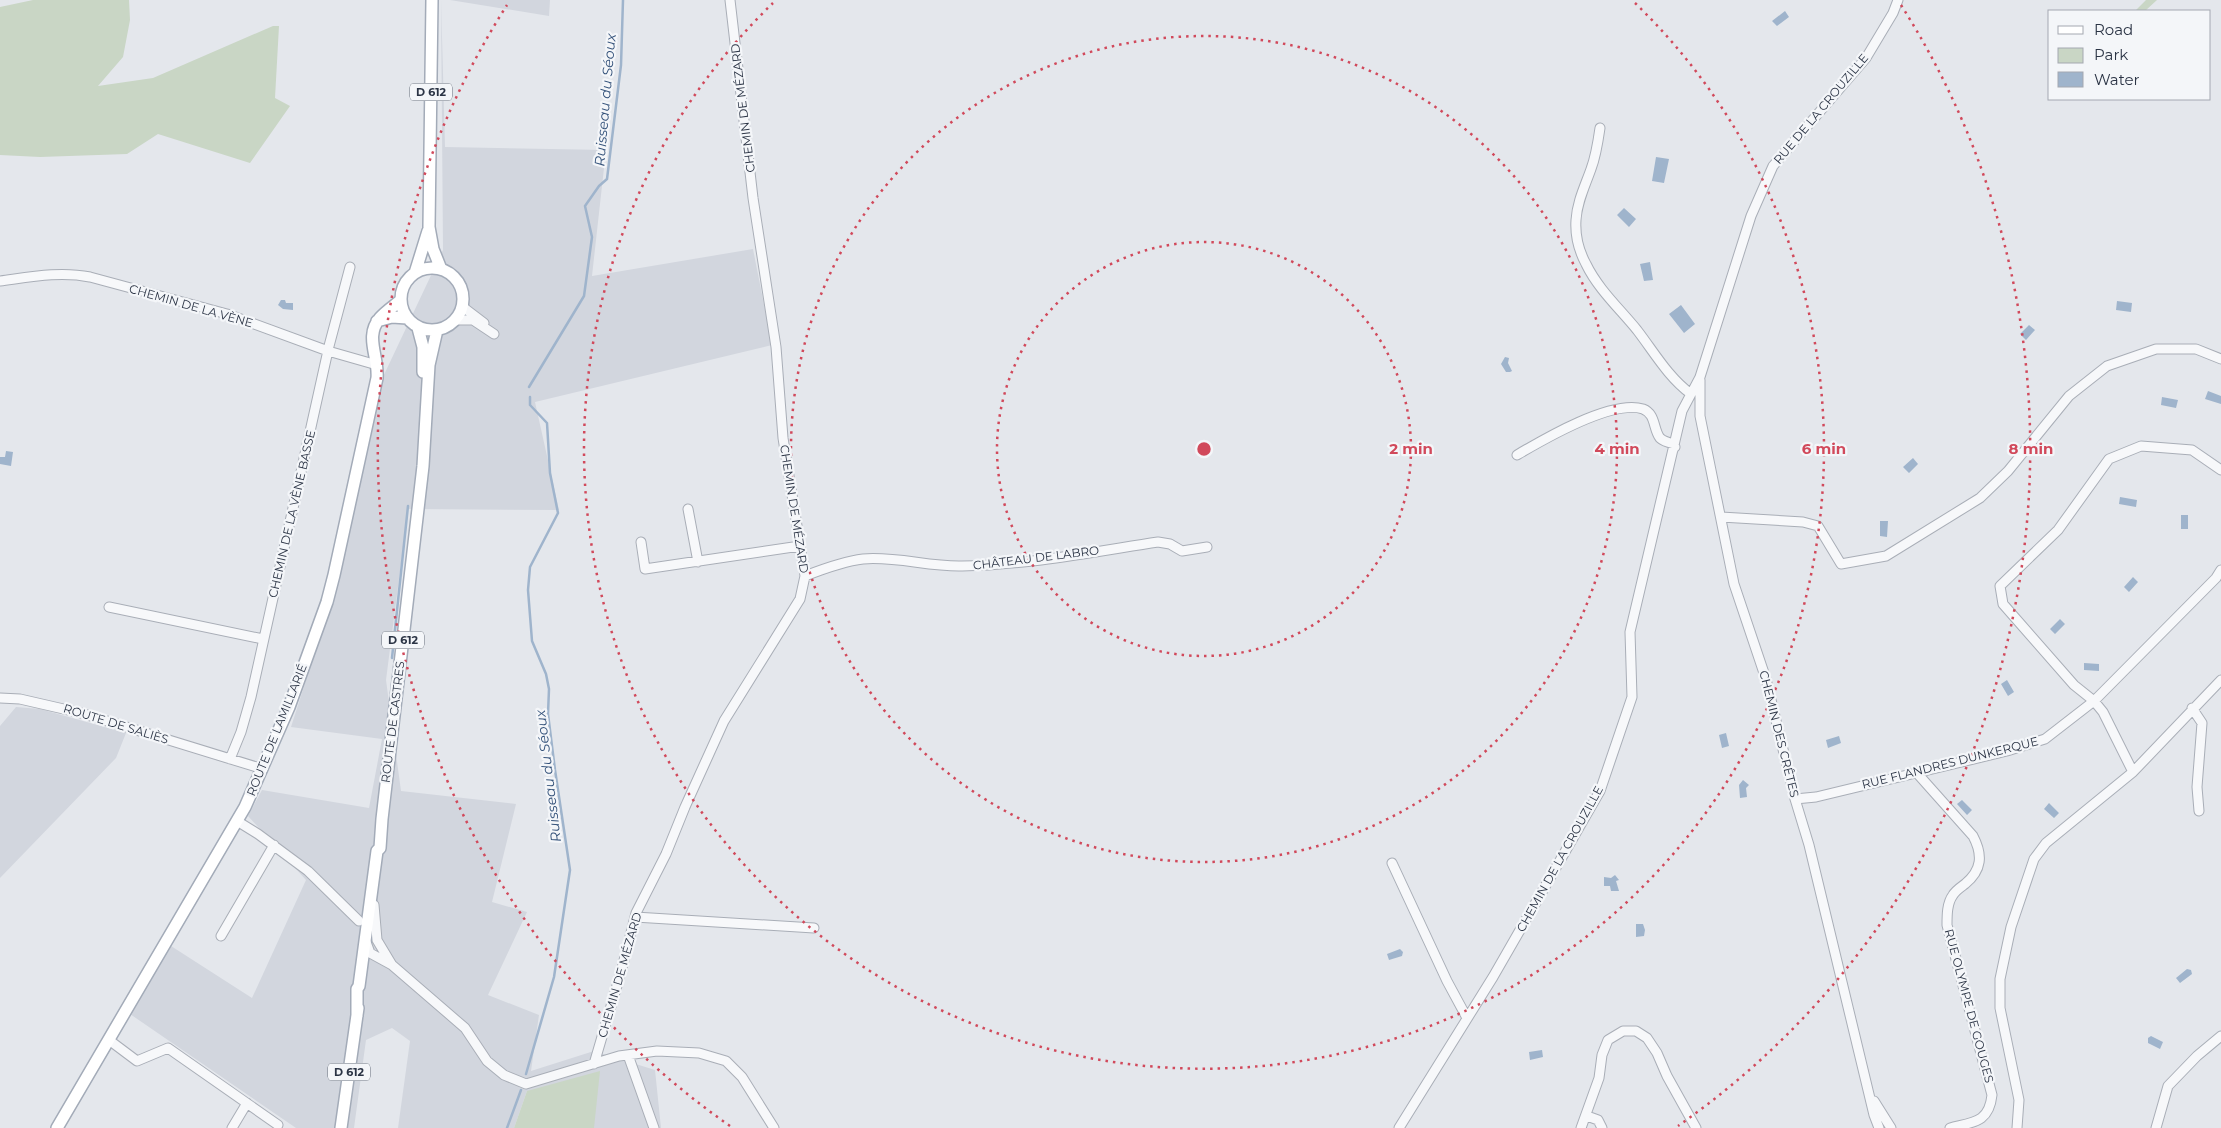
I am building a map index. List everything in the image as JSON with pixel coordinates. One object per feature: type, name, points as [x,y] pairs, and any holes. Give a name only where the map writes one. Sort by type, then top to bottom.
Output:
[{"type":"main road","name":"D 612","points":[[432,0],[429,227],[433,249],[441,269]]},
{"type":"main road","name":"D 612","points":[[415,272],[429,227]]},
{"type":"main road","points":[[432,268],[441,269],[457,280],[462,288],[463,307],[455,320],[437,330],[418,328],[407,318],[401,300],[405,283],[415,272],[432,268]]},
{"type":"main road","points":[[378,321],[401,300]]},
{"type":"main road","points":[[378,321],[392,317],[407,318]]},
{"type":"main road","name":"ROUTE DE LAMILLARIÉ","points":[[57,1128],[237,822],[263,769],[289,707],[327,602],[372,405],[377,365],[372,335],[378,321]]},
{"type":"main road","name":"ROUTE DE CASTRES","points":[[417,506],[423,364],[423,347],[418,328]]},
{"type":"main road","name":"ROUTE DE CASTRES","points":[[341,1128],[357,1016],[357,989],[380,848],[424,449],[429,365],[437,330]]},
{"type":"street","name":"CHEMIN DE MÉZARD","points":[[594,1064],[635,917],[666,854],[684,807],[724,721],[800,599],[805,576],[783,438],[776,347],[753,198],[730,0]]},
{"type":"street","name":"RUE DE LA CROUZILLE","points":[[1692,393],[1700,378],[1751,216],[1773,166],[1866,58],[1893,13],[1898,0]]},
{"type":"street","points":[[1600,128],[1595,157],[1579,200],[1577,212],[1578,241],[1581,253],[1592,276],[1609,298],[1636,329],[1674,379],[1692,393]]},
{"type":"street","name":"CHEMIN DE LA VÈNE BASSE","points":[[230,759],[246,715],[305,462],[328,351],[350,267]]},
{"type":"street","name":"CHEMIN DE LA VÈNE","points":[[0,281],[74,274],[227,314],[328,351],[377,365]]},
{"type":"street","points":[[455,320],[473,320],[494,334],[471,311],[463,307]]},
{"type":"street","points":[[1721,517],[1802,522],[1818,526],[1841,564],[1886,556],[1980,498],[2008,471],[2069,396],[2107,366],[2156,349],[2196,349],[2221,359]]},
{"type":"street","name":"CHEMIN DES CRÊTES","points":[[1700,378],[1700,416],[1734,584],[1766,679],[1795,799],[1809,845],[1874,1115],[1879,1128]]},
{"type":"street","name":"CHEMIN DE LA CROUZILLE","points":[[1399,1128],[1467,1018],[1600,791],[1632,697],[1630,632],[1682,411],[1692,393]]},
{"type":"street","points":[[1517,455],[1574,423],[1627,407],[1644,409],[1653,417],[1656,431],[1661,439],[1674,444],[1675,447]]},
{"type":"street","points":[[2134,772],[2103,712],[2094,701],[2074,685],[2003,604],[2000,586],[2058,530],[2109,459],[2141,446],[2192,450],[2221,470]]},
{"type":"street","points":[[688,509],[698,562]]},
{"type":"street","points":[[641,542],[645,569],[800,546]]},
{"type":"street","name":"CHÂTEAU DE LABRO","points":[[805,576],[819,570],[863,559],[959,566],[993,565],[1158,542],[1170,544],[1182,551],[1207,546]]},
{"type":"street","name":"RUE FLANDRES DUNKERQUE","points":[[1795,799],[1816,798],[2007,751],[2045,739],[2094,701],[2216,578],[2221,570]]},
{"type":"street","points":[[109,607],[263,639]]},
{"type":"street","points":[[2017,1128],[2019,1100],[2000,1008],[2000,978],[2011,927],[2034,859],[2046,843],[2134,772],[2192,708],[2221,680]]},
{"type":"street","name":"ROUTE DE SALIÈS","points":[[0,698],[20,699],[72,710],[263,769]]},
{"type":"street","points":[[2192,708],[2202,723],[2197,787],[2199,811]]},
{"type":"street","name":"RUE OLYMPE DE GOUGES","points":[[1916,772],[1973,836],[1979,848],[1980,860],[1978,871],[1953,894],[1948,909],[1947,925],[1992,1095],[1990,1108],[1984,1116],[1977,1121],[1950,1128]]},
{"type":"street","points":[[237,822],[274,846],[322,883],[359,921]]},
{"type":"street","points":[[221,936],[274,846]]},
{"type":"street","points":[[1392,863],[1447,981],[1467,1018]]},
{"type":"street","points":[[373,882],[377,940],[392,965]]},
{"type":"street","points":[[635,917],[814,928]]},
{"type":"street","points":[[366,942],[370,953],[392,965],[465,1028],[487,1061],[504,1075],[526,1084],[628,1055],[657,1051],[699,1053],[726,1061],[742,1077],[774,1128]]},
{"type":"street","points":[[1581,1128],[1587,1116],[1599,1078],[1602,1055],[1608,1040],[1623,1031],[1636,1031],[1647,1038],[1657,1053],[1667,1076],[1696,1128]]},
{"type":"street","points":[[2156,1128],[2168,1086],[2197,1056],[2221,1036]]},
{"type":"street","points":[[109,1040],[137,1060],[168,1048],[278,1125]]},
{"type":"street","points":[[628,1055],[654,1128]]},
{"type":"street","name":"CHEMIN DES CRÊTES","points":[[1868,1089],[1891,1128]]},
{"type":"street","points":[[232,1128],[247,1104]]},
{"type":"street","points":[[1587,1116],[1598,1120],[1602,1128]]},
{"type":"shaded area","points":[[441,0],[445,147],[606,150],[592,276],[753,249],[772,345],[535,402],[559,510],[408,509],[386,680],[401,791],[516,804],[492,902],[527,912],[488,995],[539,1015],[531,1071],[594,1051],[655,1070],[661,1128],[593,1128],[527,1091],[514,1128],[398,1128],[410,1041],[392,1028],[366,1040],[354,1128],[296,1128],[130,1014],[171,946],[252,998],[306,880],[248,816],[262,790],[369,808],[382,739],[291,727],[333,596],[382,379],[443,250]]},
{"type":"shaded area","points":[[450,0],[550,0],[549,16]]},
{"type":"shaded area","points":[[16,707],[40,709],[126,733],[116,758],[0,878],[0,726]]},
{"type":"green space","points":[[33,0],[129,0],[130,20],[123,57],[98,86],[153,78],[273,26],[279,26],[275,98],[290,106],[250,163],[158,134],[127,154],[40,157],[0,155],[0,7]]},
{"type":"green space","points":[[2146,0],[2157,0],[2146,10],[2136,10]]},
{"type":"green space","points":[[600,1071],[594,1128],[514,1128],[527,1091]]},
{"type":"water","points":[[1785,11],[1789,17],[1777,26],[1772,21]]},
{"type":"water","points":[[1656,157],[1669,159],[1664,183],[1652,181]]},
{"type":"water","points":[[1624,208],[1636,219],[1629,227],[1617,215]]},
{"type":"water","points":[[1650,262],[1653,280],[1644,281],[1640,264]]},
{"type":"water","points":[[281,300],[285,300],[286,303],[293,303],[293,310],[283,309],[278,305]]},
{"type":"water","points":[[2117,301],[2132,303],[2131,312],[2116,310]]},
{"type":"water","points":[[1681,305],[1695,324],[1684,333],[1669,314]]},
{"type":"water","points":[[2029,325],[2035,330],[2026,340],[2020,334]]},
{"type":"water","points":[[1505,357],[1509,358],[1508,363],[1512,371],[1510,372],[1506,372],[1501,364]]},
{"type":"water","points":[[2208,391],[2221,396],[2221,404],[2205,399]]},
{"type":"water","points":[[2162,397],[2178,400],[2176,408],[2161,405]]},
{"type":"water","points":[[6,451],[13,452],[11,466],[0,464],[0,457],[5,457]]},
{"type":"water","points":[[1913,458],[1918,464],[1909,473],[1903,467]]},
{"type":"water","points":[[2120,497],[2137,500],[2136,507],[2119,504]]},
{"type":"water","points":[[2181,515],[2188,515],[2188,529],[2181,529]]},
{"type":"water","points":[[1880,521],[1888,521],[1887,537],[1880,536]]},
{"type":"water","points":[[2133,577],[2138,582],[2129,592],[2124,587]]},
{"type":"water","points":[[2060,619],[2065,624],[2055,634],[2050,629]]},
{"type":"water","points":[[2084,663],[2099,664],[2099,671],[2084,670]]},
{"type":"water","points":[[2007,680],[2014,692],[2008,696],[2001,684]]},
{"type":"water","points":[[1726,733],[1729,746],[1722,748],[1719,735]]},
{"type":"water","points":[[1839,736],[1841,743],[1828,748],[1826,740]]},
{"type":"water","points":[[1743,780],[1749,785],[1746,788],[1747,797],[1740,798],[1739,785]]},
{"type":"water","points":[[1962,800],[1972,810],[1967,815],[1957,804]]},
{"type":"water","points":[[2049,803],[2059,813],[2054,818],[2044,809]]},
{"type":"water","points":[[1615,875],[1619,880],[1616,881],[1619,891],[1611,891],[1610,886],[1604,886],[1604,877],[1611,878]]},
{"type":"water","points":[[1636,924],[1643,924],[1644,936],[1636,937]]},
{"type":"water","points":[[1400,949],[1403,952],[1402,956],[1389,960],[1387,954]]},
{"type":"water","points":[[2187,969],[2191,970],[2192,974],[2180,983],[2176,978]]},
{"type":"water","points":[[2151,1036],[2163,1042],[2160,1049],[2148,1043],[2148,1038]]},
{"type":"water","points":[[1542,1050],[1543,1057],[1530,1060],[1529,1052]]},
{"type":"waterway","name":"Ruisseau du Séoux","points":[[529,387],[584,296],[592,237],[585,206],[599,186],[607,179],[621,65],[623,0]]},
{"type":"waterway","name":"Ruisseau du Séoux","points":[[526,1074],[554,977],[570,870],[548,714],[549,689],[546,674],[532,641],[528,590],[530,567],[558,513],[550,473],[547,423],[530,405],[530,397]]},
{"type":"waterway","points":[[392,658],[408,506]]},
{"type":"waterway","name":"Ruisseau du Séoux","points":[[507,1128],[521,1090]]}]
